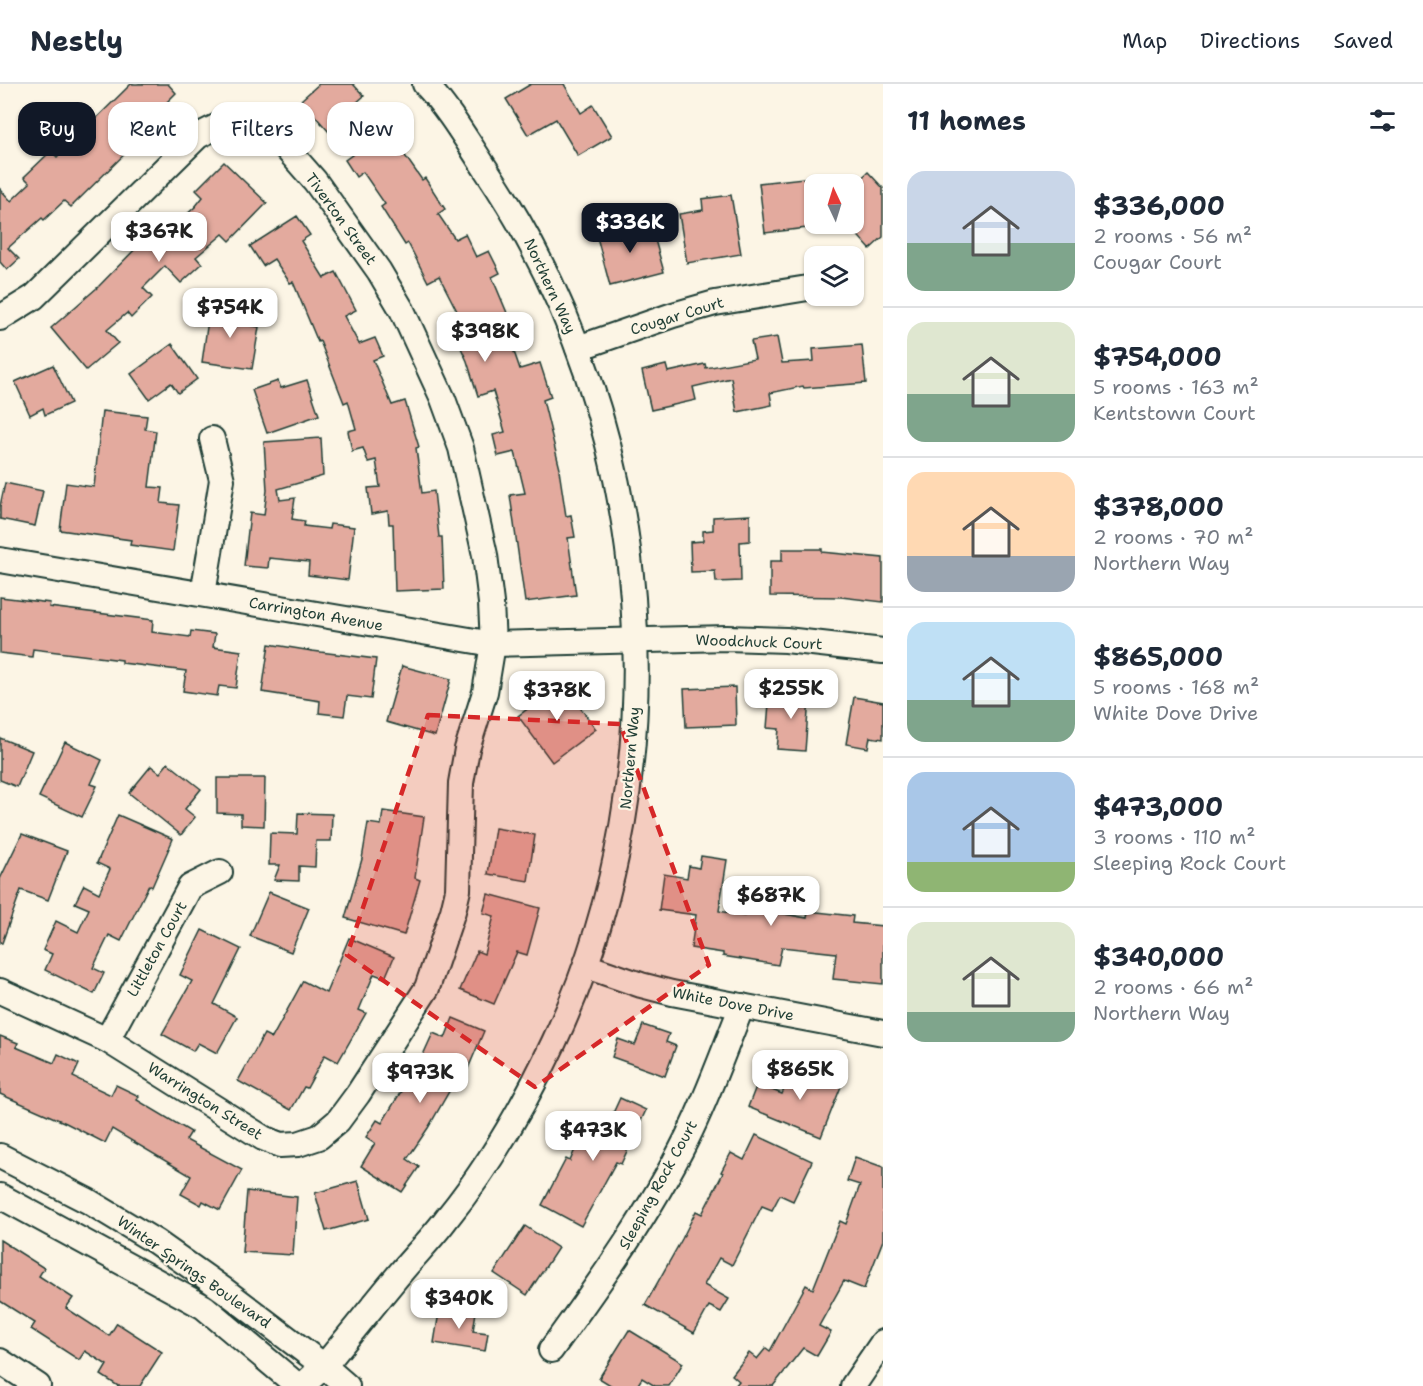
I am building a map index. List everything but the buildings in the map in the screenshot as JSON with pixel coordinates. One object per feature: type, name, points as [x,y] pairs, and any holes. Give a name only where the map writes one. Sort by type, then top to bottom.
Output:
[{"type":"street","name":"Northern Way","points":[[300,1386],[324,1366],[448,1218],[487,1163],[521,1107],[550,1050],[586,966],[621,838],[630,780],[635,717],[635,640],[631,572],[623,511],[609,443],[578,348],[546,271],[514,210],[430,86]]},
{"type":"street","name":"Tiverton Street","points":[[0,318],[34,297],[198,136],[218,126],[237,123],[258,126],[280,141],[315,181],[379,271],[402,310],[443,399],[461,448],[485,555],[493,644]]},
{"type":"street","name":"Cougar Court","points":[[578,348],[715,303],[804,289]]},
{"type":"street","points":[[203,594],[222,480],[212,439]]},
{"type":"street","name":"Carrington Avenue","points":[[0,560],[493,644],[635,640]]},
{"type":"street","name":"Woodchuck Court","points":[[635,640],[727,638],[786,640],[883,651]]},
{"type":"street","name":"Warrington Street","points":[[0,991],[107,1040],[271,1142],[298,1144],[319,1137],[338,1121],[370,1077],[427,988],[458,890],[461,783],[467,749],[485,692],[493,644]]},
{"type":"street","name":"Littleton Court","points":[[107,1040],[190,887],[220,872]]},
{"type":"street","name":"White Dove Drive","points":[[586,966],[641,985],[883,1033]]},
{"type":"street","name":"Sleeping Rock Court","points":[[551,1350],[613,1265],[688,1137],[742,1006]]},
{"type":"street","name":"Winter Springs Boulevard","points":[[0,1156],[88,1201],[156,1242],[224,1290],[347,1386]]},
{"type":"street","name":"Winter Springs Boulevard","points":[[0,1196],[204,1307],[300,1386]]},
{"type":"street","points":[[853,1386],[883,1342]]},
{"type":"street","points":[[0,1361],[38,1386]]},
{"type":"highlighted area","points":[[428,715],[620,724],[709,965],[535,1087],[347,955]]}]
